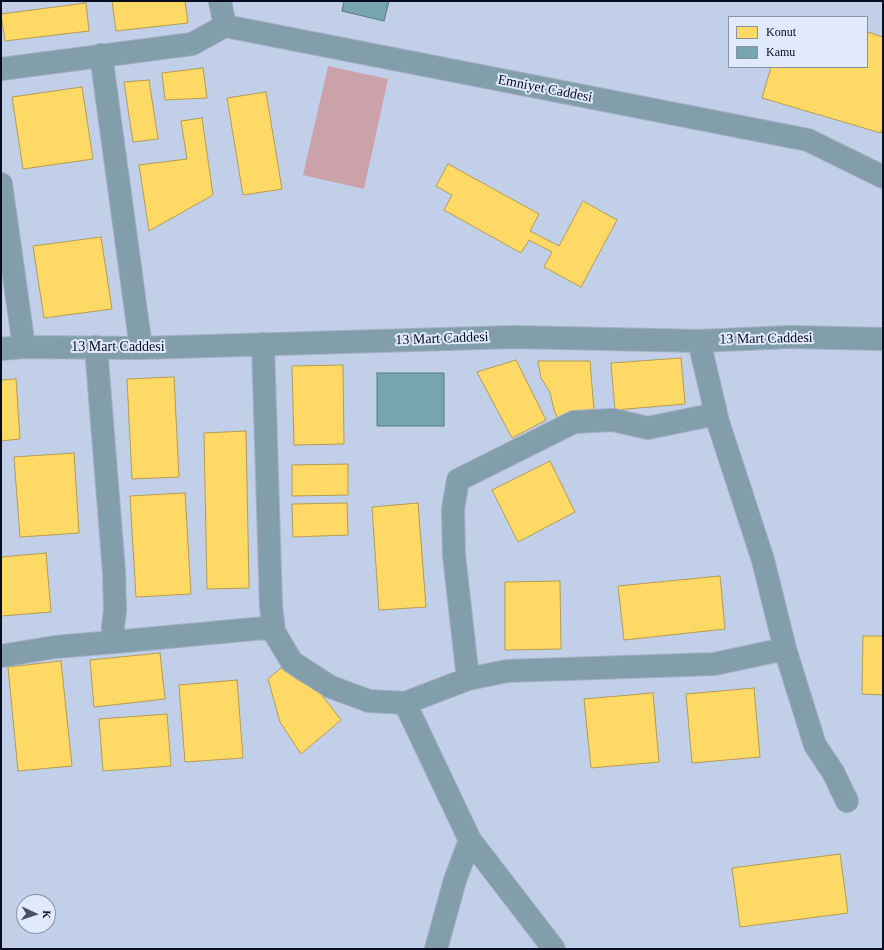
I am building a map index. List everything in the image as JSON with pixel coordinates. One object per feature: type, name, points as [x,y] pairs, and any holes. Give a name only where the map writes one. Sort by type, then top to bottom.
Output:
[{"type":"street","points":[[1,69],[192,44],[225,26],[220,1]]},
{"type":"street","name":"Emniyet Caddesi","points":[[225,26],[808,140],[883,177]]},
{"type":"street","points":[[101,55],[141,348]]},
{"type":"street","points":[[1,184],[24,347]]},
{"type":"street","name":"13 Mart Caddesi","points":[[1,349],[24,347],[141,348],[514,337],[699,341],[791,337],[883,339]]},
{"type":"street","points":[[699,341],[716,414],[763,560],[785,649],[815,745],[833,772],[847,800]]},
{"type":"street","points":[[263,344],[271,606],[274,632],[292,662],[331,687],[369,701],[405,703],[468,679],[507,671],[714,664],[785,649]]},
{"type":"street","points":[[96,347],[114,572],[114,642]]},
{"type":"street","points":[[468,679],[454,555],[453,509],[458,480],[574,422],[613,420],[648,428],[716,414]]},
{"type":"street","points":[[1,656],[55,647],[265,628],[274,632]]},
{"type":"street","points":[[405,703],[470,840],[554,949]]},
{"type":"street","points":[[436,949],[455,880],[470,840]]},
{"type":"shaded area","points":[[328,66],[388,79],[364,189],[303,175]]},
{"type":"building: Konut","points":[[112,1],[185,1],[188,23],[116,31]]},
{"type":"building: Konut","points":[[86,3],[89,31],[5,41],[1,14]]},
{"type":"building: Konut","points":[[868,32],[883,37],[883,126],[881,133],[762,98],[771,68],[868,68]]},
{"type":"building: Konut","points":[[203,68],[207,98],[165,100],[162,73]]},
{"type":"building: Konut","points":[[149,80],[158,139],[133,142],[124,82]]},
{"type":"building: Konut","points":[[82,87],[93,159],[23,169],[12,97]]},
{"type":"building: Konut","points":[[266,92],[282,189],[243,195],[227,98]]},
{"type":"building: Konut","points":[[202,118],[213,195],[149,231],[139,165],[187,159],[181,121]]},
{"type":"building: Konut","points":[[448,164],[539,214],[530,231],[559,246],[583,201],[617,220],[581,287],[544,267],[552,252],[529,240],[521,253],[444,210],[452,195],[436,186]]},
{"type":"building: Konut","points":[[101,237],[112,309],[44,318],[33,246]]},
{"type":"building: Konut","points":[[681,358],[685,404],[615,410],[611,363]]},
{"type":"building: Konut","points":[[516,360],[546,420],[512,438],[477,372]]},
{"type":"building: Konut","points":[[538,361],[590,361],[594,411],[558,419],[554,410],[550,392],[541,378]]},
{"type":"building: Konut","points":[[343,365],[344,444],[294,445],[292,366]]},
{"type":"building: Konut","points":[[174,377],[179,477],[132,479],[127,379]]},
{"type":"building: Konut","points":[[16,379],[20,439],[1,441],[1,380]]},
{"type":"building: Konut","points":[[246,431],[249,588],[207,589],[204,433]]},
{"type":"building: Konut","points":[[74,453],[79,533],[20,537],[14,457]]},
{"type":"building: Konut","points":[[550,461],[575,512],[518,542],[492,490]]},
{"type":"building: Konut","points":[[348,464],[348,495],[292,496],[292,465]]},
{"type":"building: Konut","points":[[185,493],[191,594],[136,597],[130,496]]},
{"type":"building: Konut","points":[[347,503],[348,535],[293,537],[292,504]]},
{"type":"building: Konut","points":[[418,503],[426,607],[379,610],[372,507]]},
{"type":"building: Konut","points":[[46,553],[51,612],[1,616],[1,557]]},
{"type":"building: Konut","points":[[720,576],[725,629],[624,640],[618,586]]},
{"type":"building: Konut","points":[[560,581],[561,649],[505,650],[505,582]]},
{"type":"building: Konut","points":[[863,636],[883,636],[883,695],[862,694]]},
{"type":"building: Konut","points":[[160,653],[165,699],[94,707],[90,660]]},
{"type":"building: Konut","points":[[61,661],[72,766],[18,771],[8,667]]},
{"type":"building: Konut","points":[[281,668],[298,680],[318,690],[341,720],[301,754],[280,722],[268,679]]},
{"type":"building: Konut","points":[[237,680],[243,758],[185,762],[179,685]]},
{"type":"building: Konut","points":[[754,688],[760,757],[692,763],[686,694]]},
{"type":"building: Konut","points":[[653,693],[659,762],[591,768],[584,699]]},
{"type":"building: Konut","points":[[167,714],[171,766],[103,771],[99,719]]},
{"type":"building: Konut","points":[[840,854],[848,913],[740,927],[732,868]]},
{"type":"building: Kamu","points":[[344,1],[389,1],[384,21],[342,11]]},
{"type":"building: Kamu","points":[[377,373],[444,373],[444,426],[377,426]]}]
